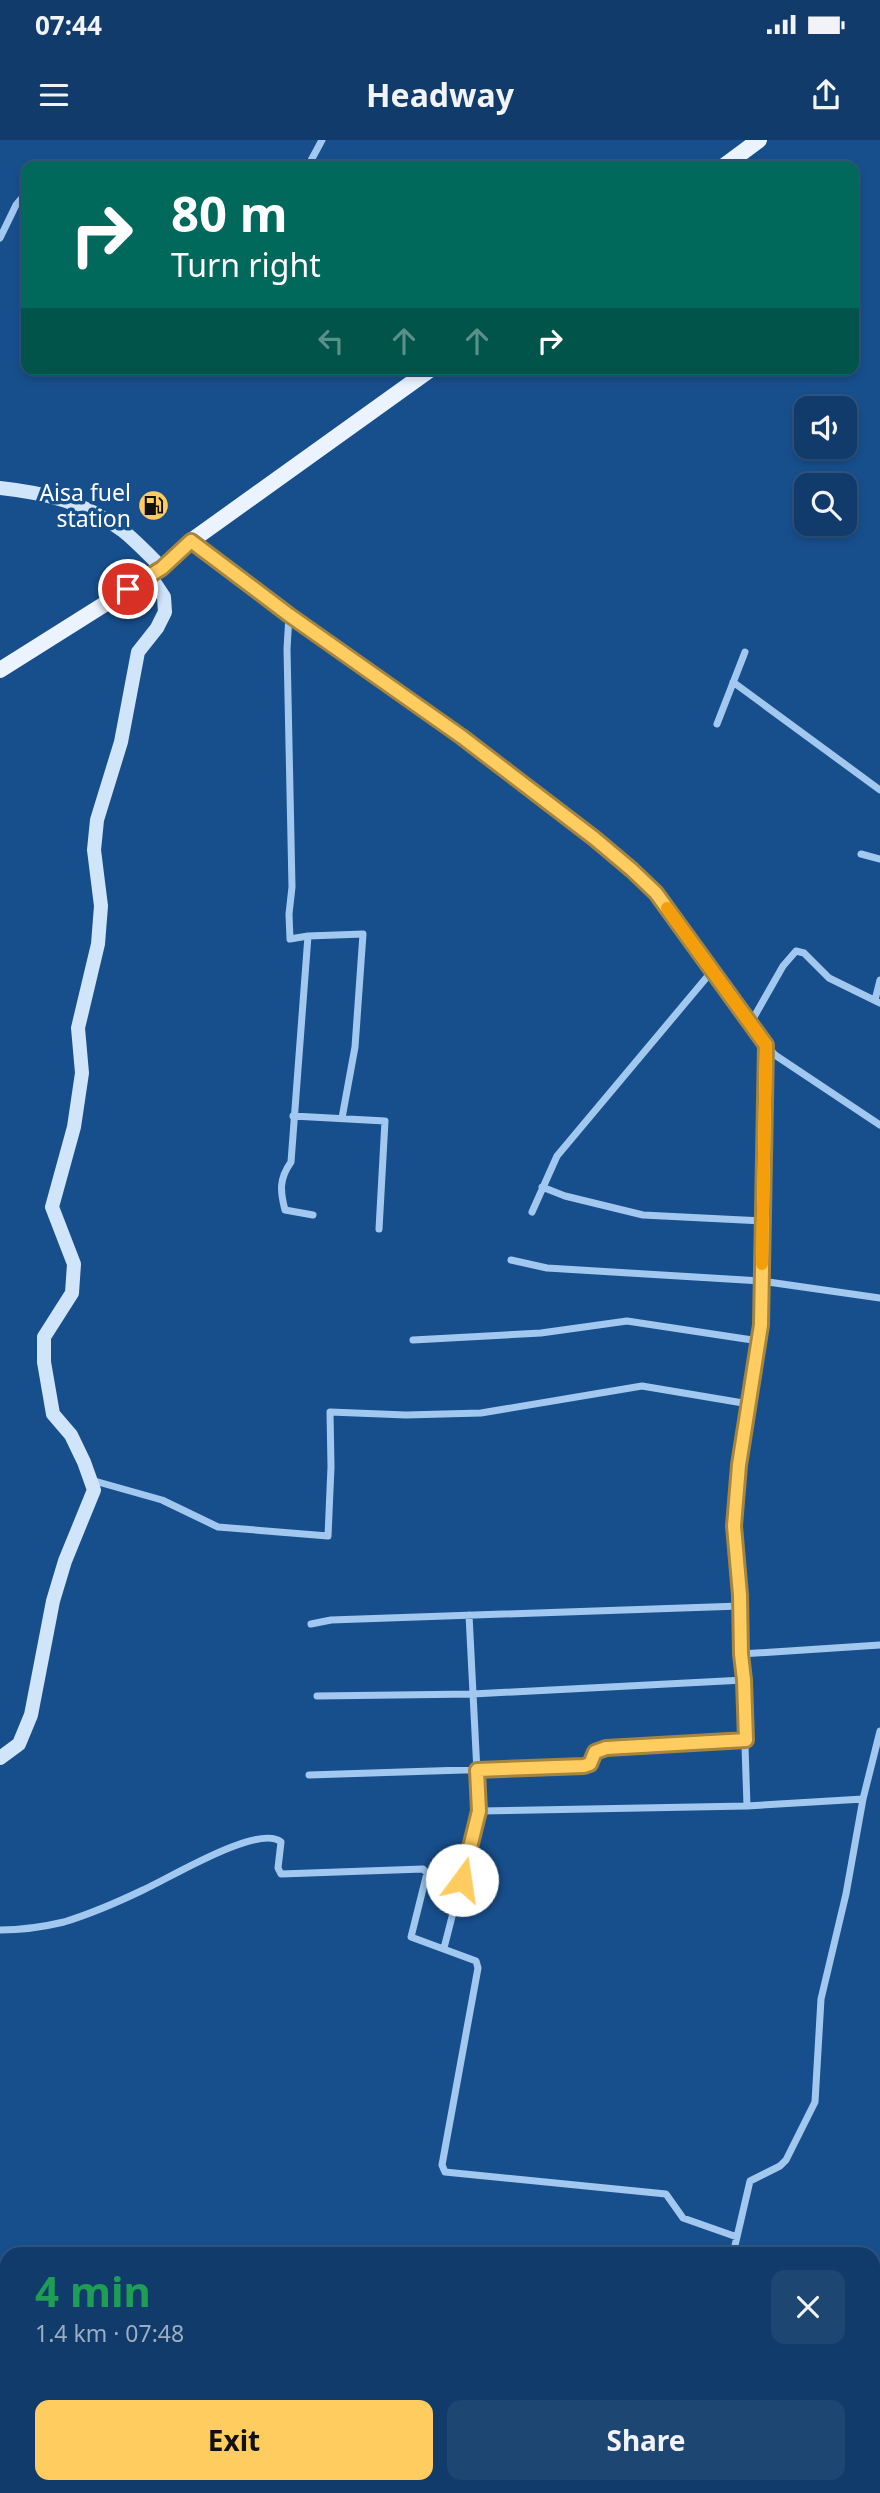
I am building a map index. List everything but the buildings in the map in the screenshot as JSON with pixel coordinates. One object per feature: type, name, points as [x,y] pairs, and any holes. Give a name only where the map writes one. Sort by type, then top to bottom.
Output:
[{"type":"main road","points":[[731,161],[759,140]]},
{"type":"main road","points":[[0,670],[156,572],[191,541],[423,375]]},
{"type":"street","points":[[311,161],[322,140]]},
{"type":"street","points":[[0,238],[21,198]]},
{"type":"street","points":[[0,488],[54,496],[87,509],[123,531],[156,572],[164,597],[164,612],[157,628],[138,652],[121,743],[97,820],[94,850],[101,906],[98,944],[78,1028],[82,1073],[74,1127],[52,1207],[74,1264],[74,1274],[72,1293],[44,1337],[44,1363],[53,1414],[71,1434],[94,1490],[65,1561],[53,1601],[31,1715],[19,1744],[0,1758]]},
{"type":"street","points":[[191,541],[289,615],[462,737],[604,846],[656,893],[775,1055],[880,1125]]},
{"type":"street","points":[[289,615],[287,649],[292,887],[290,939],[363,934],[355,1047],[342,1118]]},
{"type":"street","points":[[717,724],[745,652]]},
{"type":"street","points":[[733,682],[880,790]]},
{"type":"street","points":[[861,853],[880,859]]},
{"type":"street","points":[[308,936],[292,1116],[291,1162],[282,1175],[280,1192],[285,1210],[313,1216]]},
{"type":"street","points":[[750,1024],[783,966],[796,951],[804,953],[829,978],[878,1002],[880,980]]},
{"type":"street","points":[[533,1212],[541,1187],[557,1156],[712,971]]},
{"type":"street","points":[[747,1806],[744,1680],[734,1526],[739,1465],[759,1341],[766,1045]]},
{"type":"street","points":[[292,1116],[385,1121],[379,1229]]},
{"type":"street","points":[[541,1187],[643,1215],[762,1221]]},
{"type":"street","points":[[511,1260],[547,1268],[761,1281],[880,1298]]},
{"type":"street","points":[[413,1340],[541,1333],[626,1321],[759,1341]]},
{"type":"street","points":[[90,1480],[162,1500],[218,1527],[328,1536],[330,1412],[406,1415],[481,1413],[642,1386],[749,1404]]},
{"type":"street","points":[[311,1624],[331,1620],[740,1606]]},
{"type":"street","points":[[444,1948],[479,1811],[468,1615]]},
{"type":"street","points":[[741,1654],[880,1645]]},
{"type":"street","points":[[317,1696],[473,1694],[744,1680]]},
{"type":"street","points":[[735,2247],[750,2181],[780,2166],[786,2160],[815,2102],[821,1999],[880,1731]]},
{"type":"street","points":[[309,1775],[584,1766],[590,1764],[595,1752],[606,1748],[746,1740]]},
{"type":"street","points":[[479,1811],[747,1806],[863,1799]]},
{"type":"street","points":[[0,1930],[20,1930],[64,1922],[144,1890],[223,1849],[276,1838],[281,1842],[278,1868],[281,1874],[420,1868],[426,1871],[411,1937],[476,1961],[478,1968],[442,2165],[445,2172],[666,2194],[682,2218],[737,2236]]},
{"type":"slow traffic","points":[[667,908],[766,1045],[762,1264]]},
{"type":"place","name":"Aisa fuel station","points":[[154,505]]},
{"type":"route","points":[[128,589],[162,568],[191,541],[289,615],[462,737],[632,870],[656,893],[766,1045],[761,1325],[739,1465],[734,1526],[740,1595],[746,1740],[606,1748],[595,1752],[590,1764],[584,1766],[477,1770],[479,1811],[462,1880]]}]
